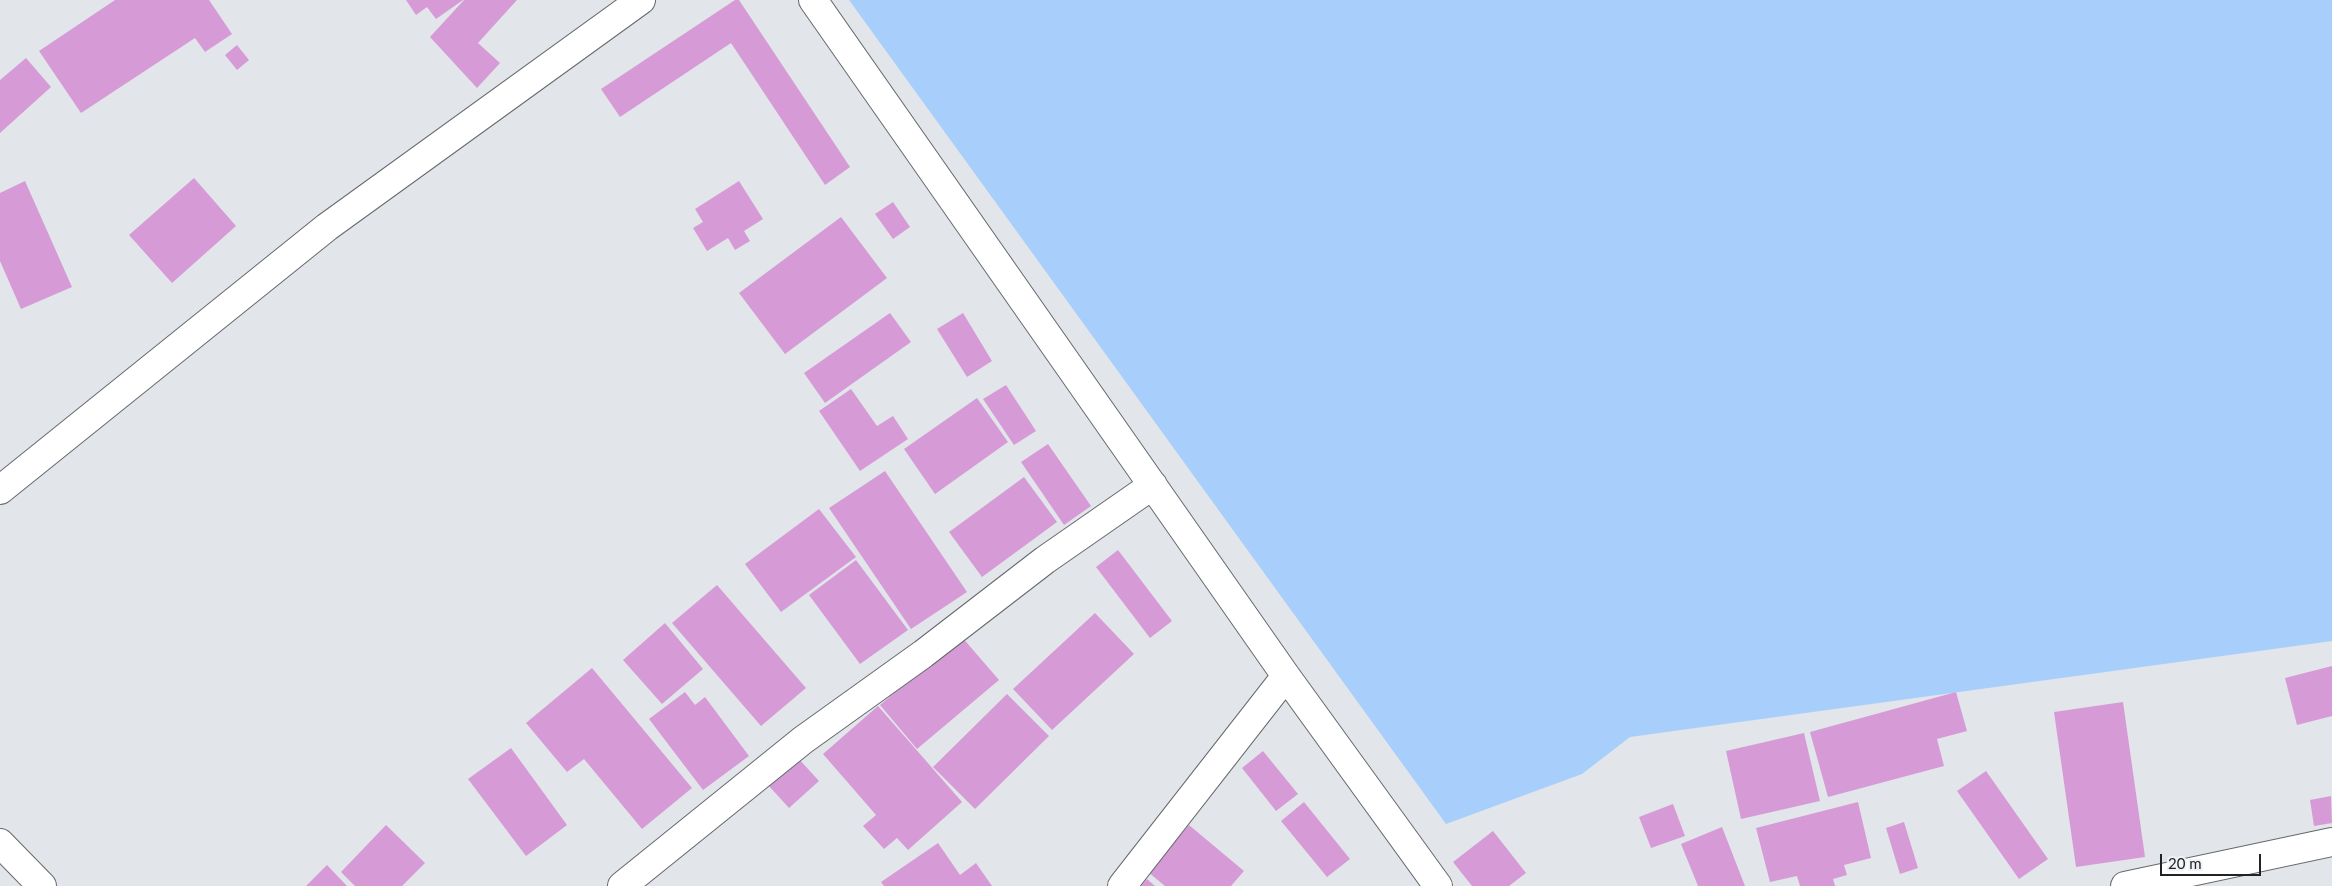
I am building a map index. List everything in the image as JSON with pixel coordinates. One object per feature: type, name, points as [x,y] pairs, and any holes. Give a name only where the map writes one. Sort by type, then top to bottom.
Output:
[{"type":"street","points":[[0,490],[327,227],[641,0]]},
{"type":"street","points":[[814,0],[1286,676],[1438,886]]},
{"type":"street","points":[[622,886],[803,740],[923,654],[1045,560],[1153,485]]},
{"type":"street","points":[[1122,886],[1286,676]]},
{"type":"street","points":[[2125,886],[2332,842]]},
{"type":"street","points":[[0,843],[42,886]]},
{"type":"shaded area","points":[[849,0],[2332,0],[2332,641],[1630,737],[1582,774],[1446,824]]},
{"type":"building","points":[[115,0],[209,0],[232,34],[205,52],[195,38],[81,113],[39,51]]},
{"type":"building","points":[[406,0],[463,0],[436,19],[427,7],[416,15]]},
{"type":"building","points":[[464,0],[517,0],[478,43],[500,63],[477,88],[430,37]]},
{"type":"building","points":[[735,0],[739,0],[850,167],[825,185],[731,43],[620,117],[601,89]]},
{"type":"building","points":[[237,45],[249,60],[237,70],[225,55]]},
{"type":"building","points":[[26,58],[51,87],[0,133],[0,80]]},
{"type":"building","points":[[194,178],[236,226],[172,283],[129,235]]},
{"type":"building","points":[[25,181],[72,287],[21,309],[0,261],[0,193]]},
{"type":"building","points":[[739,181],[763,219],[744,231],[750,241],[735,250],[728,238],[707,251],[693,228],[703,222],[695,209]]},
{"type":"building","points":[[893,202],[910,227],[893,239],[875,214]]},
{"type":"building","points":[[841,217],[887,278],[785,354],[739,293]]},
{"type":"building","points":[[890,313],[911,342],[825,403],[804,373]]},
{"type":"building","points":[[963,313],[992,361],[967,377],[937,329]]},
{"type":"building","points":[[1006,385],[1036,431],[1014,445],[983,399]]},
{"type":"building","points":[[851,389],[877,426],[893,416],[908,439],[860,471],[819,411]]},
{"type":"building","points":[[977,398],[1008,442],[935,494],[904,449]]},
{"type":"building","points":[[1048,444],[1091,506],[1064,525],[1021,462]]},
{"type":"building","points":[[885,471],[967,592],[911,629],[829,508]]},
{"type":"building","points":[[1024,477],[1057,522],[982,577],[949,532]]},
{"type":"building","points":[[819,509],[856,557],[781,612],[745,564]]},
{"type":"building","points":[[1118,550],[1172,621],[1150,638],[1096,567]]},
{"type":"building","points":[[856,560],[908,630],[860,664],[809,595]]},
{"type":"building","points":[[717,585],[806,688],[761,726],[672,623]]},
{"type":"building","points":[[1095,613],[1134,654],[1052,730],[1013,689]]},
{"type":"building","points":[[665,623],[703,669],[662,704],[623,660]]},
{"type":"building","points":[[961,636],[999,680],[917,749],[880,705]]},
{"type":"building","points":[[2332,666],[2332,716],[2297,725],[2285,678]]},
{"type":"building","points":[[592,668],[692,788],[642,829],[584,759],[567,772],[526,723]]},
{"type":"building","points":[[685,692],[695,705],[705,697],[749,756],[703,790],[649,719]]},
{"type":"building","points":[[1956,692],[1967,731],[1937,739],[1944,766],[1828,797],[1810,732]]},
{"type":"building","points":[[1007,694],[1049,736],[975,809],[933,767]]},
{"type":"building","points":[[2123,702],[2145,857],[2076,867],[2054,712]]},
{"type":"building","points":[[878,706],[962,802],[908,850],[897,838],[884,849],[863,826],[876,815],[823,754]]},
{"type":"building","points":[[1804,733],[1820,801],[1741,819],[1726,751]]},
{"type":"building","points":[[511,748],[567,825],[526,856],[468,779]]},
{"type":"building","points":[[1263,751],[1298,794],[1276,811],[1242,768]]},
{"type":"building","points":[[798,758],[819,781],[789,808],[768,785]]},
{"type":"building","points":[[1986,771],[2048,859],[2019,879],[1957,791]]},
{"type":"building","points":[[2331,796],[2332,823],[2314,826],[2310,800]]},
{"type":"building","points":[[1304,802],[1350,859],[1327,877],[1281,821]]},
{"type":"building","points":[[1858,802],[1871,858],[1844,865],[1847,875],[1833,879],[1835,886],[1800,886],[1797,876],[1770,882],[1756,828]]},
{"type":"building","points":[[1673,804],[1685,836],[1651,848],[1639,817]]},
{"type":"building","points":[[1904,822],[1918,868],[1900,874],[1886,828]]},
{"type":"building","points":[[386,825],[425,863],[402,886],[355,886],[341,872]]},
{"type":"building","points":[[1189,825],[1244,871],[1231,886],[1165,886],[1148,872]]},
{"type":"building","points":[[1722,827],[1745,886],[1698,886],[1681,844]]},
{"type":"building","points":[[1493,831],[1526,873],[1509,886],[1472,886],[1453,862]]},
{"type":"building","points":[[938,843],[960,875],[976,863],[992,886],[884,886],[881,882]]},
{"type":"building","points":[[327,865],[347,886],[306,886]]},
{"type":"building","points":[[1147,879],[1155,886],[1141,886]]}]
